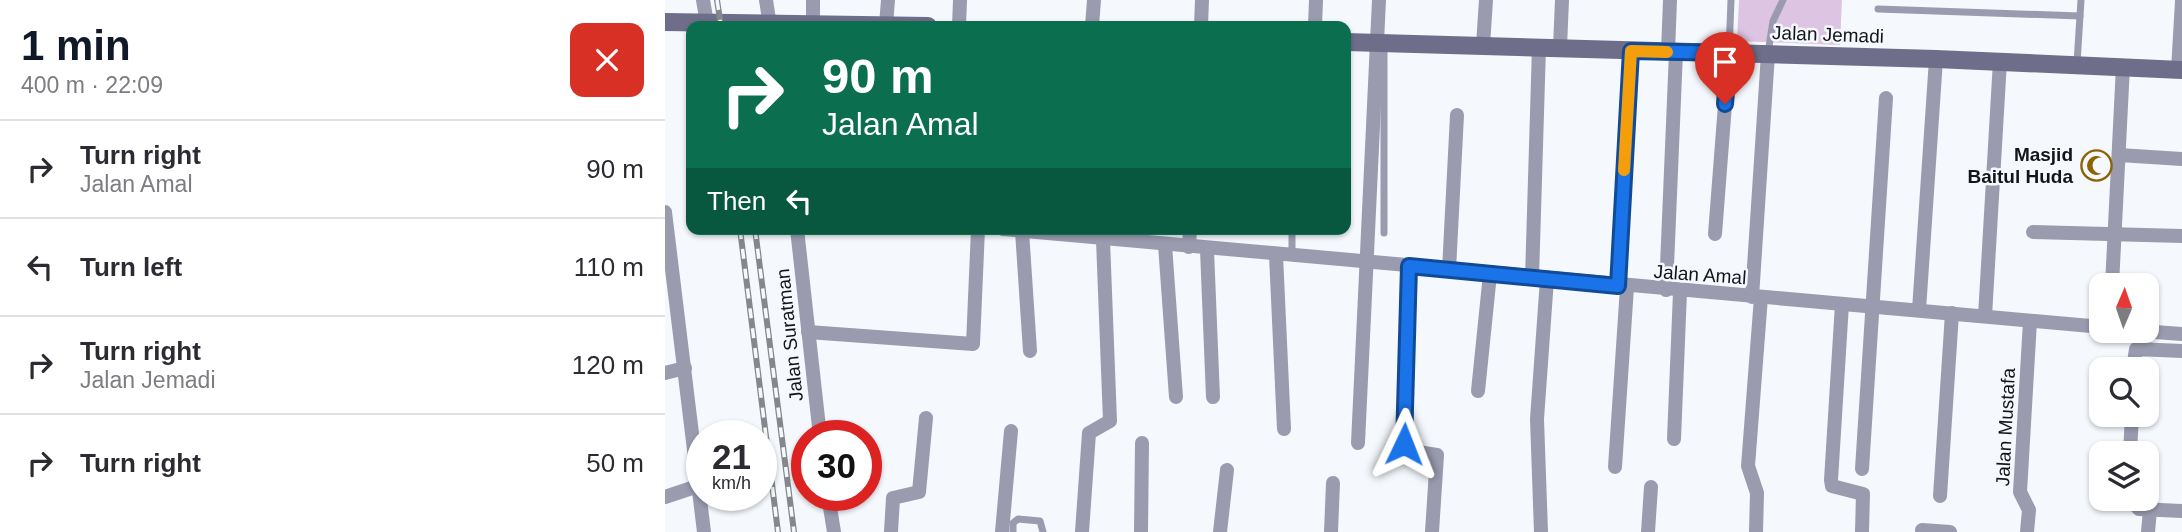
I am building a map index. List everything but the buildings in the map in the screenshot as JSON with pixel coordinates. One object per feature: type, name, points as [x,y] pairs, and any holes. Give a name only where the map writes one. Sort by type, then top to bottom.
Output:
[{"type":"street","points":[[703,0],[707,21]]},
{"type":"street","points":[[766,0],[769,21]]},
{"type":"street","points":[[813,0],[815,21]]},
{"type":"street","points":[[886,21],[888,0]]},
{"type":"street","points":[[959,21],[960,0]]},
{"type":"street","points":[[1092,21],[1094,0]]},
{"type":"street","points":[[1201,21],[1202,0]]},
{"type":"street","points":[[1315,21],[1316,0]]},
{"type":"street","points":[[1358,443],[1365,262],[1380,43],[1379,0]]},
{"type":"street","points":[[1483,45],[1486,0]]},
{"type":"street","points":[[1560,47],[1562,0]]},
{"type":"street","points":[[1670,0],[1674,439]]},
{"type":"street","points":[[2180,70],[2182,1]]},
{"type":"street","points":[[665,22],[686,22]]},
{"type":"street","name":"Jalan Jemadi","points":[[1351,42],[2000,61],[2180,70]]},
{"type":"street","points":[[1539,47],[1537,419],[1541,532]]},
{"type":"street","points":[[1615,467],[1631,51]]},
{"type":"street","points":[[1715,234],[1729,53]]},
{"type":"street","points":[[1756,532],[1758,493],[1748,466],[1768,54]]},
{"type":"street","points":[[1919,310],[1936,59]]},
{"type":"street","points":[[1985,316],[2000,61]]},
{"type":"street","points":[[2113,273],[2123,66]]},
{"type":"street","points":[[1862,469],[1886,98]]},
{"type":"street","points":[[1449,270],[1457,114]]},
{"type":"street","points":[[2119,155],[2182,159]]},
{"type":"street","points":[[665,212],[691,420]]},
{"type":"street","points":[[2033,232],[2182,236]]},
{"type":"street","name":"Jalan Suratman","points":[[798,235],[818,420]]},
{"type":"street","points":[[808,332],[973,344],[978,235]]},
{"type":"street","points":[[1022,235],[1030,351]]},
{"type":"street","name":"Jalan Amal","points":[[1058,235],[2089,326]]},
{"type":"street","points":[[1188,247],[1189,235]]},
{"type":"street","points":[[1082,532],[1089,433],[1110,421],[1103,240]]},
{"type":"street","points":[[1165,245],[1176,397]]},
{"type":"street","points":[[1207,250],[1213,397]]},
{"type":"street","points":[[1276,255],[1284,429]]},
{"type":"street","points":[[1409,266],[1404,444],[1411,451],[1437,455],[1432,532]]},
{"type":"street","points":[[1478,391],[1488,315],[1490,274]]},
{"type":"street","points":[[1842,304],[1831,480],[1832,486],[1863,494],[1862,532]]},
{"type":"street","points":[[1940,496],[1952,313]]},
{"type":"street","name":"Jalan Mustafa","points":[[2027,532],[2029,510],[2020,492],[2030,321]]},
{"type":"street","points":[[2159,332],[2182,334]]},
{"type":"street","points":[[2135,357],[2136,349],[2182,351]]},
{"type":"street","points":[[665,373],[685,368]]},
{"type":"street","points":[[891,532],[893,498],[919,492],[926,418]]},
{"type":"street","points":[[1002,532],[1011,430]]},
{"type":"street","points":[[1141,532],[1142,443]]},
{"type":"street","points":[[1220,532],[1227,470]]},
{"type":"street","points":[[1331,532],[1333,483]]},
{"type":"street","points":[[1648,532],[1651,487]]},
{"type":"street","points":[[665,497],[686,490]]},
{"type":"street","points":[[2159,510],[2182,511]]},
{"type":"street","points":[[701,511],[704,532]]},
{"type":"street","points":[[831,511],[834,532]]},
{"type":"street","points":[[2148,532],[2150,511]]},
{"type":"street","points":[[1922,530],[1950,532]]},
{"type":"lane","points":[[1729,53],[1731,0]]},
{"type":"lane","points":[[1768,54],[1773,21],[1783,0]]},
{"type":"lane","points":[[2077,64],[2081,0]]},
{"type":"lane","points":[[1878,9],[2080,16]]},
{"type":"lane","points":[[1380,43],[1384,233]]},
{"type":"lane","points":[[1292,235],[1292,256]]},
{"type":"lane","points":[[1013,532],[1013,523],[1018,519],[1040,521],[1043,532]]},
{"type":"shaded area","points":[[1739,0],[1842,0],[1840,45],[1737,41]]},
{"type":"railway","points":[[717,0],[720,21]]},
{"type":"railway","points":[[741,235],[778,532]]},
{"type":"railway","points":[[756,235],[794,532]]},
{"type":"slow traffic","points":[[1624,170],[1631,51],[1667,52]]},
{"type":"place","name":"Masjid Baitul Huda","points":[[2096,165]]},
{"type":"route","points":[[1404,444],[1409,266],[1618,286],[1631,51],[1729,53],[1725,104]]}]
